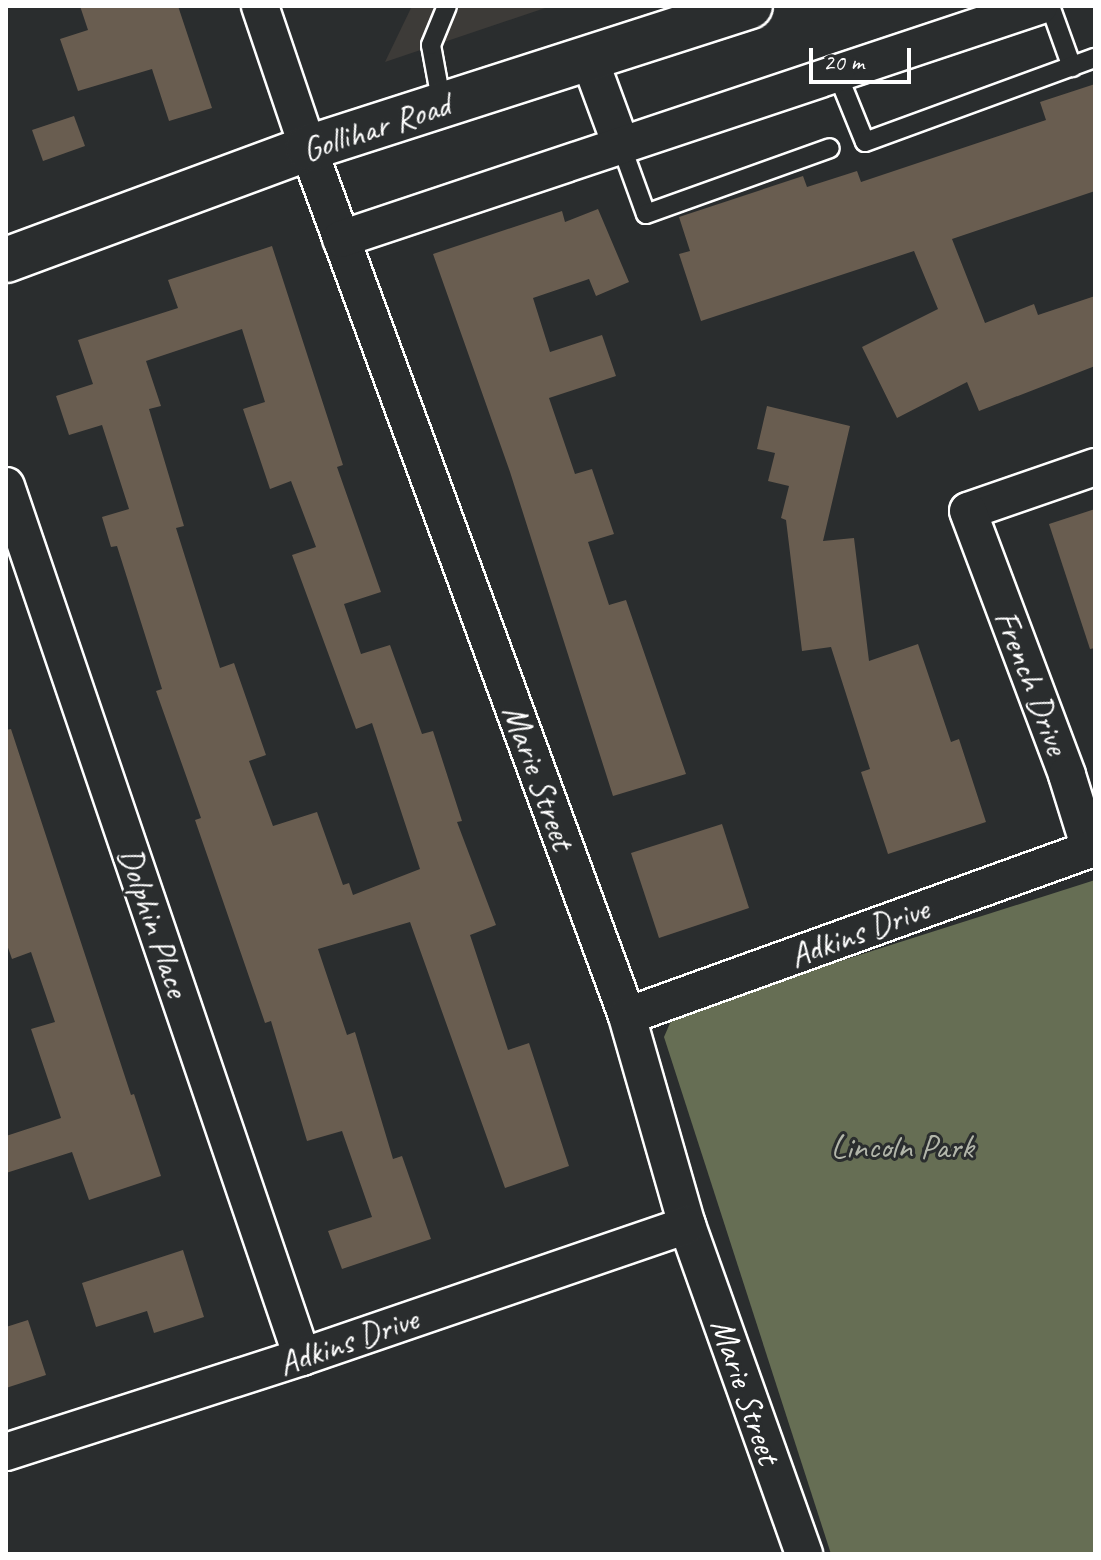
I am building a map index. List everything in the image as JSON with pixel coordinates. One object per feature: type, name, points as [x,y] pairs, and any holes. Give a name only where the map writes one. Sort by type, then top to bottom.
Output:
[{"type":"main road","name":"Gollihar Road","points":[[6,260],[308,148],[750,6]]},
{"type":"street","name":"Marie Street","points":[[260,6],[341,239],[627,1016],[687,1225],[804,1554]]},
{"type":"street","points":[[341,239],[1039,6]]},
{"type":"street","points":[[589,58],[621,145]]},
{"type":"street","name":"French Drive","points":[[1093,850],[968,511],[1095,467]]},
{"type":"street","name":"Dolphin Place","points":[[6,486],[302,1357]]},
{"type":"street","name":"Adkins Drive","points":[[627,1016],[1093,850]]},
{"type":"street","name":"Adkins Drive","points":[[6,1452],[302,1357],[687,1225]]},
{"type":"lane","points":[[442,105],[431,45],[447,6]]},
{"type":"lane","points":[[1050,6],[1072,67]]},
{"type":"lane","points":[[837,73],[865,142],[1095,58]]},
{"type":"lane","points":[[621,145],[646,214],[830,148]]},
{"type":"shaded area","points":[[412,6],[551,6],[385,62]]},
{"type":"green space","name":"Lincoln Park","points":[[1095,880],[1095,1554],[831,1554],[664,1037],[674,1014]]},
{"type":"building","points":[[80,6],[178,6],[212,108],[169,121],[152,69],[78,91],[60,39],[88,30]]},
{"type":"building","points":[[1095,84],[1095,191],[952,239],[985,323],[1034,304],[1038,315],[1095,296],[1095,366],[979,411],[967,382],[897,418],[862,347],[938,309],[914,251],[701,321],[679,254],[690,251],[679,217],[803,176],[807,187],[857,171],[861,182],[1046,120],[1040,102]]},
{"type":"building","points":[[74,116],[85,146],[43,161],[32,130]]},
{"type":"building","points":[[598,209],[629,282],[596,296],[589,279],[533,298],[550,352],[602,335],[616,376],[549,398],[575,474],[592,469],[614,534],[588,542],[609,605],[626,600],[686,774],[613,796],[510,472],[433,254],[562,211],[565,222]]},
{"type":"building","points":[[272,246],[343,465],[337,467],[381,592],[344,604],[361,654],[390,645],[422,734],[433,731],[462,821],[457,822],[496,925],[470,935],[508,1050],[529,1043],[569,1166],[505,1188],[410,922],[318,949],[347,1035],[355,1032],[393,1159],[402,1156],[431,1239],[342,1269],[328,1231],[372,1217],[342,1131],[307,1141],[271,1021],[265,1023],[195,820],[201,818],[156,691],[162,689],[117,546],[111,547],[102,517],[129,509],[102,425],[69,435],[56,396],[93,384],[78,340],[178,308],[168,280]],"holes":[[[242,329],[265,402],[243,409],[270,489],[291,481],[316,547],[292,555],[356,729],[372,723],[420,869],[353,895],[349,883],[343,885],[317,812],[273,826],[249,761],[266,755],[234,663],[220,668],[176,528],[184,526],[149,409],[161,406],[146,361]]]},
{"type":"building","points":[[767,406],[850,426],[823,541],[854,538],[869,661],[918,644],[951,742],[959,739],[986,822],[888,854],[861,772],[870,769],[831,647],[802,651],[786,520],[781,518],[789,486],[768,481],[775,453],[757,449]]},
{"type":"building","points":[[1095,509],[1095,648],[1090,649],[1049,524]]},
{"type":"building","points":[[11,729],[131,1095],[134,1094],[161,1176],[89,1200],[72,1152],[6,1173],[6,1136],[61,1118],[31,1029],[55,1022],[31,952],[12,959],[6,942],[6,730]]},
{"type":"building","points":[[722,824],[749,908],[659,938],[631,853]]},
{"type":"building","points":[[183,1250],[204,1317],[154,1333],[147,1311],[96,1327],[82,1283]]},
{"type":"building","points":[[28,1320],[46,1375],[6,1388],[6,1327]]}]
